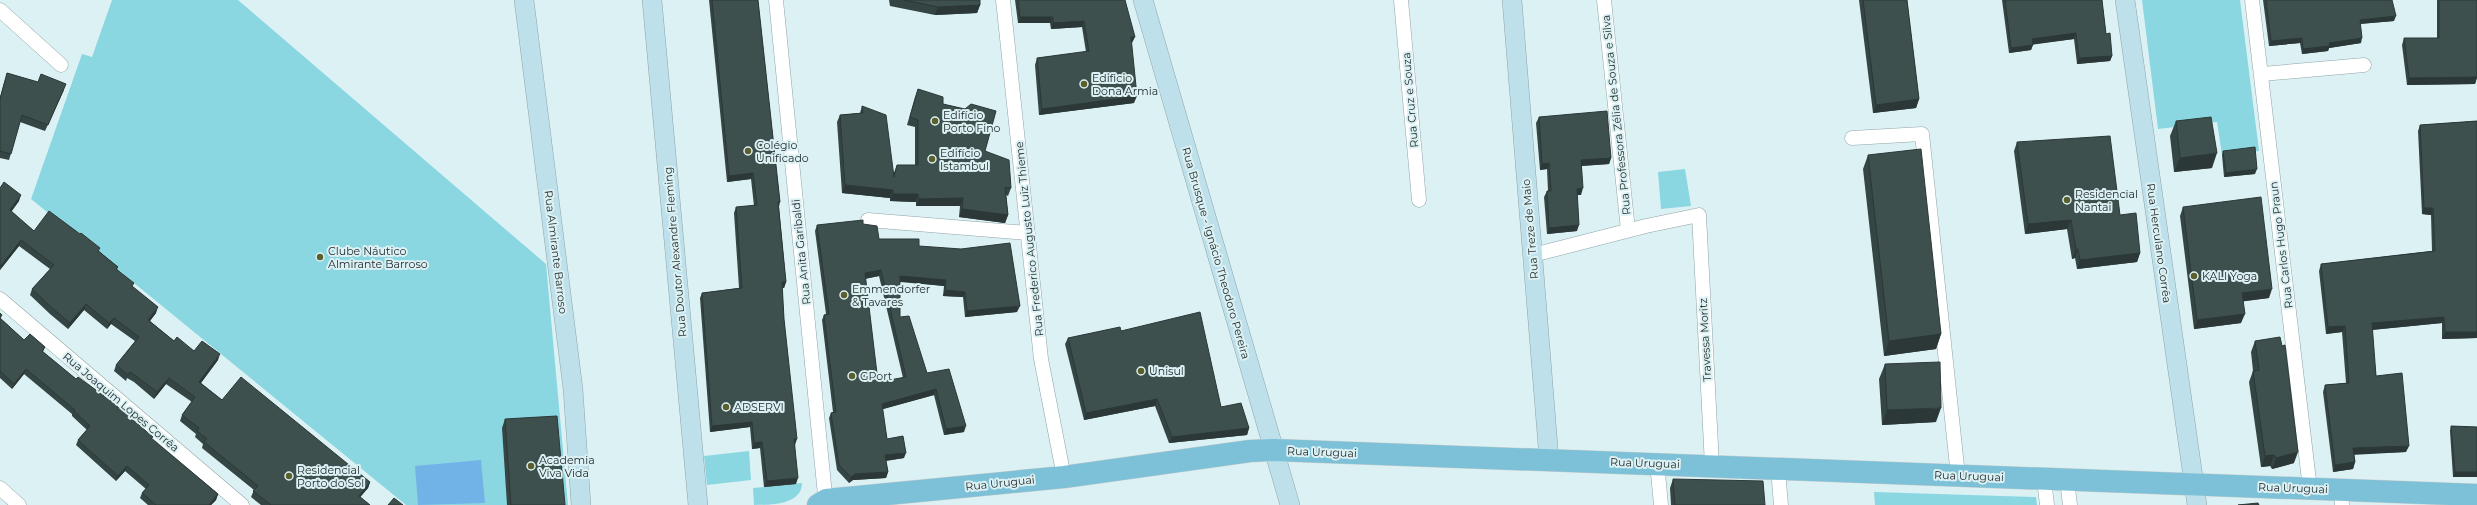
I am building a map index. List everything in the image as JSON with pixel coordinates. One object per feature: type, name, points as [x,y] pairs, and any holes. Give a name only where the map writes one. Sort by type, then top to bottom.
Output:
[{"type":"main road","name":"Rua Uruguai","points":[[823,503],[1064,477],[1250,451],[1274,450],[1712,465],[1778,469],[2067,480],[2195,495],[2310,489],[2342,497],[2477,495]]},
{"type":"street","name":"Rua Almirante Barroso","points":[[524,0],[573,389],[581,505]]},
{"type":"street","name":"Rua Doutor Alexandre Fleming","points":[[652,0],[698,505]]},
{"type":"street","name":"Rua Anita Garibaldi","points":[[776,0],[823,503]]},
{"type":"street","name":"Rua Frederico Augusto Luiz Thieme","points":[[1003,0],[1041,358],[1064,477]]},
{"type":"street","name":"Rua Brusque - Ignácio Theodoro Pereira","points":[[1143,0],[1266,429],[1274,450],[1290,505]]},
{"type":"street","name":"Rua Cruz e Souza","points":[[1401,0],[1419,200]]},
{"type":"street","name":"Rua Treze de Maio","points":[[1512,0],[1549,459]]},
{"type":"street","name":"Rua Professora Zélia de Souza e Silva","points":[[1604,0],[1628,230]]},
{"type":"street","name":"Rua Herculano Corrêa","points":[[2126,0],[2195,495]]},
{"type":"street","name":"Rua Carlos Hugo Praun","points":[[2252,0],[2262,74],[2310,489]]},
{"type":"street","points":[[0,10],[61,65]]},
{"type":"street","points":[[2262,74],[2364,64]]},
{"type":"street","points":[[1852,138],[1922,134],[1958,476]]},
{"type":"street","name":"Travessa Moritz","points":[[1628,230],[1699,215],[1712,465]]},
{"type":"street","points":[[868,220],[1028,233]]},
{"type":"street","points":[[1533,255],[1628,230]]},
{"type":"street","name":"Rua Joaquim Lopes Corrêa","points":[[0,299],[242,505]]},
{"type":"street","points":[[1657,463],[1661,505]]},
{"type":"street","points":[[1778,469],[1781,505]]},
{"type":"street","points":[[2044,479],[2047,505]]},
{"type":"street","points":[[2067,480],[2070,505]]},
{"type":"street","points":[[0,488],[19,505]]},
{"type":"shaded area","name":"Clube Náutico Almirante Barroso","points":[[112,0],[238,0],[546,264],[568,505],[406,505],[31,199],[82,54],[92,57]]},
{"type":"shaded area","points":[[2142,0],[2240,0],[2259,151],[2222,155],[2217,122],[2158,129]]},
{"type":"shaded area","points":[[1685,169],[1691,206],[1661,209],[1658,172]]},
{"type":"shaded area","points":[[749,451],[751,480],[707,485],[704,456]]},
{"type":"shaded area","points":[[481,460],[485,503],[418,505],[415,466]]},
{"type":"shaded area","points":[[802,483],[801,490],[797,496],[791,500],[776,504],[754,505],[753,488]]},
{"type":"shaded area","points":[[1874,492],[2036,497],[2037,505],[1875,505]]},
{"type":"building","points":[[712,0],[758,0],[780,202],[778,202],[786,282],[782,282],[784,319],[797,439],[794,439],[798,478],[767,481],[762,442],[754,443],[752,422],[712,426],[702,293],[742,288],[736,207],[757,205],[753,173],[729,176]]},
{"type":"building","points":[[904,0],[980,0],[980,5],[938,7]]},
{"type":"building","points":[[1018,0],[1125,0],[1135,37],[1131,37],[1137,96],[1042,109],[1037,58],[1089,51],[1084,21],[1053,23],[1053,17],[1020,17]]},
{"type":"building","points":[[1863,0],[1907,0],[1919,99],[1876,105]]},
{"type":"building","points":[[2005,0],[2102,0],[2106,34],[2110,33],[2112,56],[2079,58],[2076,33],[2032,39],[2033,45],[2011,48]]},
{"type":"building","points":[[2266,0],[2392,0],[2396,16],[2360,20],[2362,38],[2329,43],[2330,46],[2303,49],[2302,38],[2271,41]]},
{"type":"building","points":[[2439,0],[2477,0],[2477,77],[2409,78],[2404,38],[2439,38]]},
{"type":"building","points":[[7,73],[38,82],[41,74],[66,84],[48,125],[22,115],[11,154],[0,151],[0,99]]},
{"type":"building","points":[[918,89],[943,97],[943,104],[965,109],[971,104],[996,111],[985,151],[1009,160],[1011,188],[1005,187],[1008,215],[962,209],[963,198],[919,199],[918,194],[893,194],[893,190],[845,185],[840,115],[863,113],[862,106],[886,115],[894,177],[897,165],[918,165],[918,120],[910,117]]},
{"type":"building","points":[[1607,111],[1611,158],[1581,160],[1583,188],[1577,189],[1579,225],[1549,228],[1547,191],[1551,191],[1549,163],[1542,164],[1539,117]]},
{"type":"building","points":[[2211,117],[2217,153],[2180,158],[2176,121]]},
{"type":"building","points":[[2477,121],[2477,332],[2445,332],[2444,317],[2372,323],[2376,376],[2402,373],[2409,446],[2353,448],[2355,462],[2335,465],[2325,385],[2349,383],[2345,326],[2328,327],[2321,264],[2435,251],[2433,208],[2424,208],[2420,125]]},
{"type":"building","name":"Residencial Nantai","points":[[2110,136],[2120,215],[2136,213],[2140,253],[2080,260],[2078,249],[2076,249],[2071,220],[2028,224],[2017,142]]},
{"type":"building","points":[[2255,147],[2257,169],[2226,173],[2223,151]]},
{"type":"building","points":[[1921,149],[1941,334],[1889,341],[1868,155]]},
{"type":"building","points":[[4,182],[21,195],[10,210],[34,231],[49,211],[100,248],[98,251],[118,267],[116,269],[134,283],[132,286],[158,307],[148,320],[174,341],[177,337],[194,351],[202,341],[220,354],[199,382],[222,400],[241,377],[370,482],[359,496],[370,505],[271,505],[253,491],[258,486],[204,442],[207,439],[197,431],[199,428],[182,415],[195,397],[169,378],[157,392],[130,372],[128,375],[116,365],[139,337],[114,318],[109,323],[86,304],[70,323],[32,289],[54,265],[21,240],[1,266],[0,265],[0,188]]},
{"type":"building","points":[[2261,197],[2272,289],[2242,293],[2245,314],[2197,320],[2183,207]]},
{"type":"building","points":[[863,220],[863,224],[877,226],[879,239],[919,239],[919,246],[961,249],[1010,243],[1020,306],[967,311],[965,292],[945,290],[946,280],[900,276],[900,317],[909,316],[927,373],[949,369],[966,426],[946,429],[936,389],[882,404],[887,439],[903,436],[906,453],[885,455],[888,472],[855,474],[851,477],[839,465],[831,413],[836,412],[824,315],[829,314],[817,225]],"holes":[[[881,270],[906,377],[878,382],[865,273]]]},
{"type":"building","name":"Unisul","points":[[1200,312],[1221,407],[1241,403],[1249,428],[1172,437],[1157,399],[1086,413],[1068,338],[1120,327],[1121,331]]},
{"type":"building","points":[[0,318],[24,340],[30,334],[45,347],[42,351],[76,379],[78,377],[111,401],[153,437],[151,438],[218,494],[209,505],[156,505],[142,493],[149,485],[127,466],[118,476],[78,440],[90,426],[74,411],[75,410],[26,369],[14,384],[0,371]]},
{"type":"building","points":[[2280,337],[2282,346],[2285,345],[2298,452],[2276,458],[2274,455],[2265,456],[2253,371],[2259,370],[2255,341]]},
{"type":"building","points":[[1940,362],[1941,408],[1887,410],[1885,364]]},
{"type":"building","name":"Academia Viva Vida","points":[[557,416],[565,505],[511,505],[505,419]]},
{"type":"building","points":[[2451,426],[2477,427],[2477,472],[2455,472]]},
{"type":"building","points":[[1673,479],[1763,481],[1765,505],[1675,505]]},
{"type":"building","points":[[394,498],[403,505],[388,505]]},
{"type":"building","points":[[2258,503],[2259,505],[2238,505]]},
{"type":"place","name":"Edificio Dona Armia","points":[[1084,84]]},
{"type":"place","name":"Edifício Porto Fino","points":[[935,121]]},
{"type":"place","name":"Colégio Unificado","points":[[748,151]]},
{"type":"place","name":"Edifício Istambul","points":[[932,159]]},
{"type":"place","name":"Residencial Nantai","points":[[2067,200]]},
{"type":"place","name":"Clube Náutico Almirante Barroso","points":[[320,257]]},
{"type":"place","name":"KALI Yoga","points":[[2194,276]]},
{"type":"place","name":"Emmendorfer & Tavares","points":[[844,295]]},
{"type":"place","name":"Unisul","points":[[1141,371]]},
{"type":"place","name":"GPort","points":[[852,376]]},
{"type":"place","name":"ADSERVI","points":[[726,407]]},
{"type":"place","name":"Academia Viva Vida","points":[[531,466]]},
{"type":"place","name":"Residencial Porto do Sol","points":[[289,476]]}]
